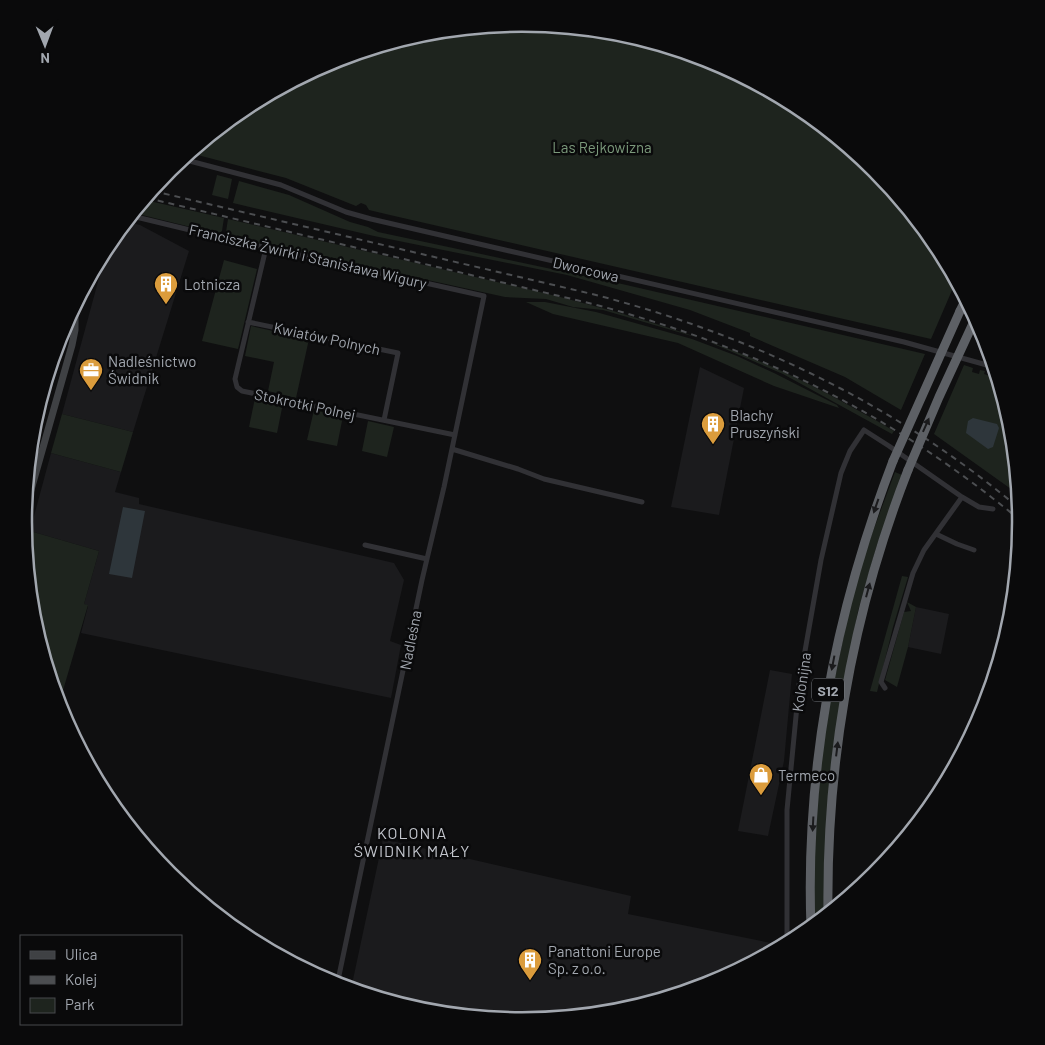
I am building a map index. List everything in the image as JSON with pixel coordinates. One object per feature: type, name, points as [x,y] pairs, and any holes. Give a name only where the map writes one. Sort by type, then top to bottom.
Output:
[{"type":"highway","name":"S12","points":[[811,918],[812,827],[817,772],[826,704],[852,583],[874,512],[893,461],[962,307]]},
{"type":"highway","name":"S12","points":[[828,905],[831,808],[836,754],[856,637],[889,520],[935,404],[971,327]]},
{"type":"main road","points":[[36,474],[73,341],[73,328]]},
{"type":"street","name":"Dworcowa","points":[[190,162],[281,185],[346,212],[371,219],[904,342],[986,365]]},
{"type":"street","name":"Franciszka Żwirki i Stanisława Wigury","points":[[139,218],[484,296]]},
{"type":"street","name":"Stokrotki Polnej","points":[[266,248],[235,383],[239,389],[455,435]]},
{"type":"street","name":"Nadleśna","points":[[339,976],[484,296]]},
{"type":"street","name":"Kwiatów Polnych","points":[[248,322],[398,353],[384,420]]},
{"type":"street","name":"Kolonijna","points":[[787,935],[787,810],[799,685],[822,560],[841,474],[850,451],[864,430],[962,497]]},
{"type":"street","points":[[452,449],[544,479],[642,502]]},
{"type":"street","points":[[886,688],[881,682],[908,588],[918,561],[962,497],[980,507],[993,509]]},
{"type":"street","points":[[936,534],[974,550]]},
{"type":"street","points":[[365,545],[427,559]]},
{"type":"shaded area","points":[[134,224],[140,225],[189,251],[133,432],[62,414],[100,273]]},
{"type":"shaded area","name":"Blachy Pruszyński","points":[[700,367],[744,388],[719,515],[671,507]]},
{"type":"shaded area","points":[[973,418],[997,424],[999,428],[993,447],[988,449],[966,433],[968,421]]},
{"type":"shaded area","points":[[51,453],[121,472],[115,492],[139,498],[139,504],[394,563],[404,580],[390,641],[401,645],[391,698],[81,633],[88,606],[84,604],[99,551],[33,532],[32,523]]},
{"type":"shaded area","points":[[123,507],[145,511],[132,578],[109,574]]},
{"type":"shaded area","points":[[916,607],[949,614],[941,654],[908,647]]},
{"type":"shaded area","points":[[770,670],[792,674],[784,761],[768,836],[738,831]]},
{"type":"shaded area","points":[[383,839],[631,896],[628,914],[773,943],[710,975],[649,996],[618,1003],[555,1011],[490,1011],[459,1008],[396,996],[353,981]]},
{"type":"green space","name":"Las Rejkowizna","points":[[522,32],[586,37],[618,42],[680,59],[739,83],[768,98],[821,134],[846,154],[891,199],[930,250],[953,289],[931,339],[369,210],[366,205],[361,203],[356,206],[286,178],[198,155],[250,115],[306,83],[335,70],[396,49],[459,37]]},
{"type":"green space","points":[[217,175],[232,179],[228,199],[212,195]]},
{"type":"green space","points":[[239,181],[289,195],[350,222],[378,232],[622,284],[925,354],[901,410],[845,377],[750,336],[750,333],[690,310],[567,275],[374,236],[233,203]]},
{"type":"green space","points":[[152,202],[224,218],[222,231],[219,234],[141,215]]},
{"type":"green space","points":[[228,219],[565,298],[657,324],[698,338],[603,310],[573,307],[546,299],[505,297],[227,236]]},
{"type":"green space","points":[[224,260],[257,269],[238,349],[202,341]]},
{"type":"green space","points":[[526,302],[545,302],[596,312],[692,339],[737,356],[774,373],[837,405],[839,408],[774,386],[678,343],[553,314]]},
{"type":"green space","points":[[251,326],[309,339],[296,398],[268,391],[274,362],[245,356]]},
{"type":"green space","points":[[706,341],[786,373],[894,431],[892,434],[783,374]]},
{"type":"green space","points":[[964,365],[973,368],[972,372],[979,374],[980,370],[985,371],[984,374],[989,376],[996,396],[1003,427],[1011,489],[934,434]]},
{"type":"green space","points":[[255,398],[283,403],[277,433],[249,427]]},
{"type":"green space","points":[[314,410],[343,416],[337,446],[307,440]]},
{"type":"green space","points":[[62,414],[133,432],[121,472],[51,453]]},
{"type":"green space","points":[[368,421],[394,427],[387,457],[362,451]]},
{"type":"green space","points":[[895,472],[902,475],[877,545],[858,611],[848,663],[826,907],[814,916],[817,807],[822,756],[830,702],[852,596],[869,542]]},
{"type":"green space","points":[[33,532],[99,551],[84,604],[88,605],[63,691],[49,649],[42,618],[37,586]]},
{"type":"green space","points":[[902,576],[908,577],[877,692],[870,691]]},
{"type":"green space","points":[[907,602],[916,607],[897,687],[885,680],[904,612],[911,611]]},
{"type":"railway","points":[[160,193],[592,294],[650,310],[708,330],[764,352],[818,377],[871,405],[923,437],[972,471],[1011,502]]},
{"type":"railway","points":[[154,200],[593,304],[653,321],[711,341],[766,363],[819,388],[871,416],[922,447],[972,482],[1012,514]]},
{"type":"place","name":"Lotnicza","points":[[166,305]]},
{"type":"place","name":"Nadleśnictwo Świdnik","points":[[91,391]]},
{"type":"place","name":"Blachy Pruszyński","points":[[713,445]]},
{"type":"place","name":"Termeco","points":[[761,796]]},
{"type":"place","name":"Panattoni Europe Sp. z o.o.","points":[[530,981]]},
{"type":"district","name":"KOLONIA ŚWIDNIK MAŁY","points":[[412,841]]}]
